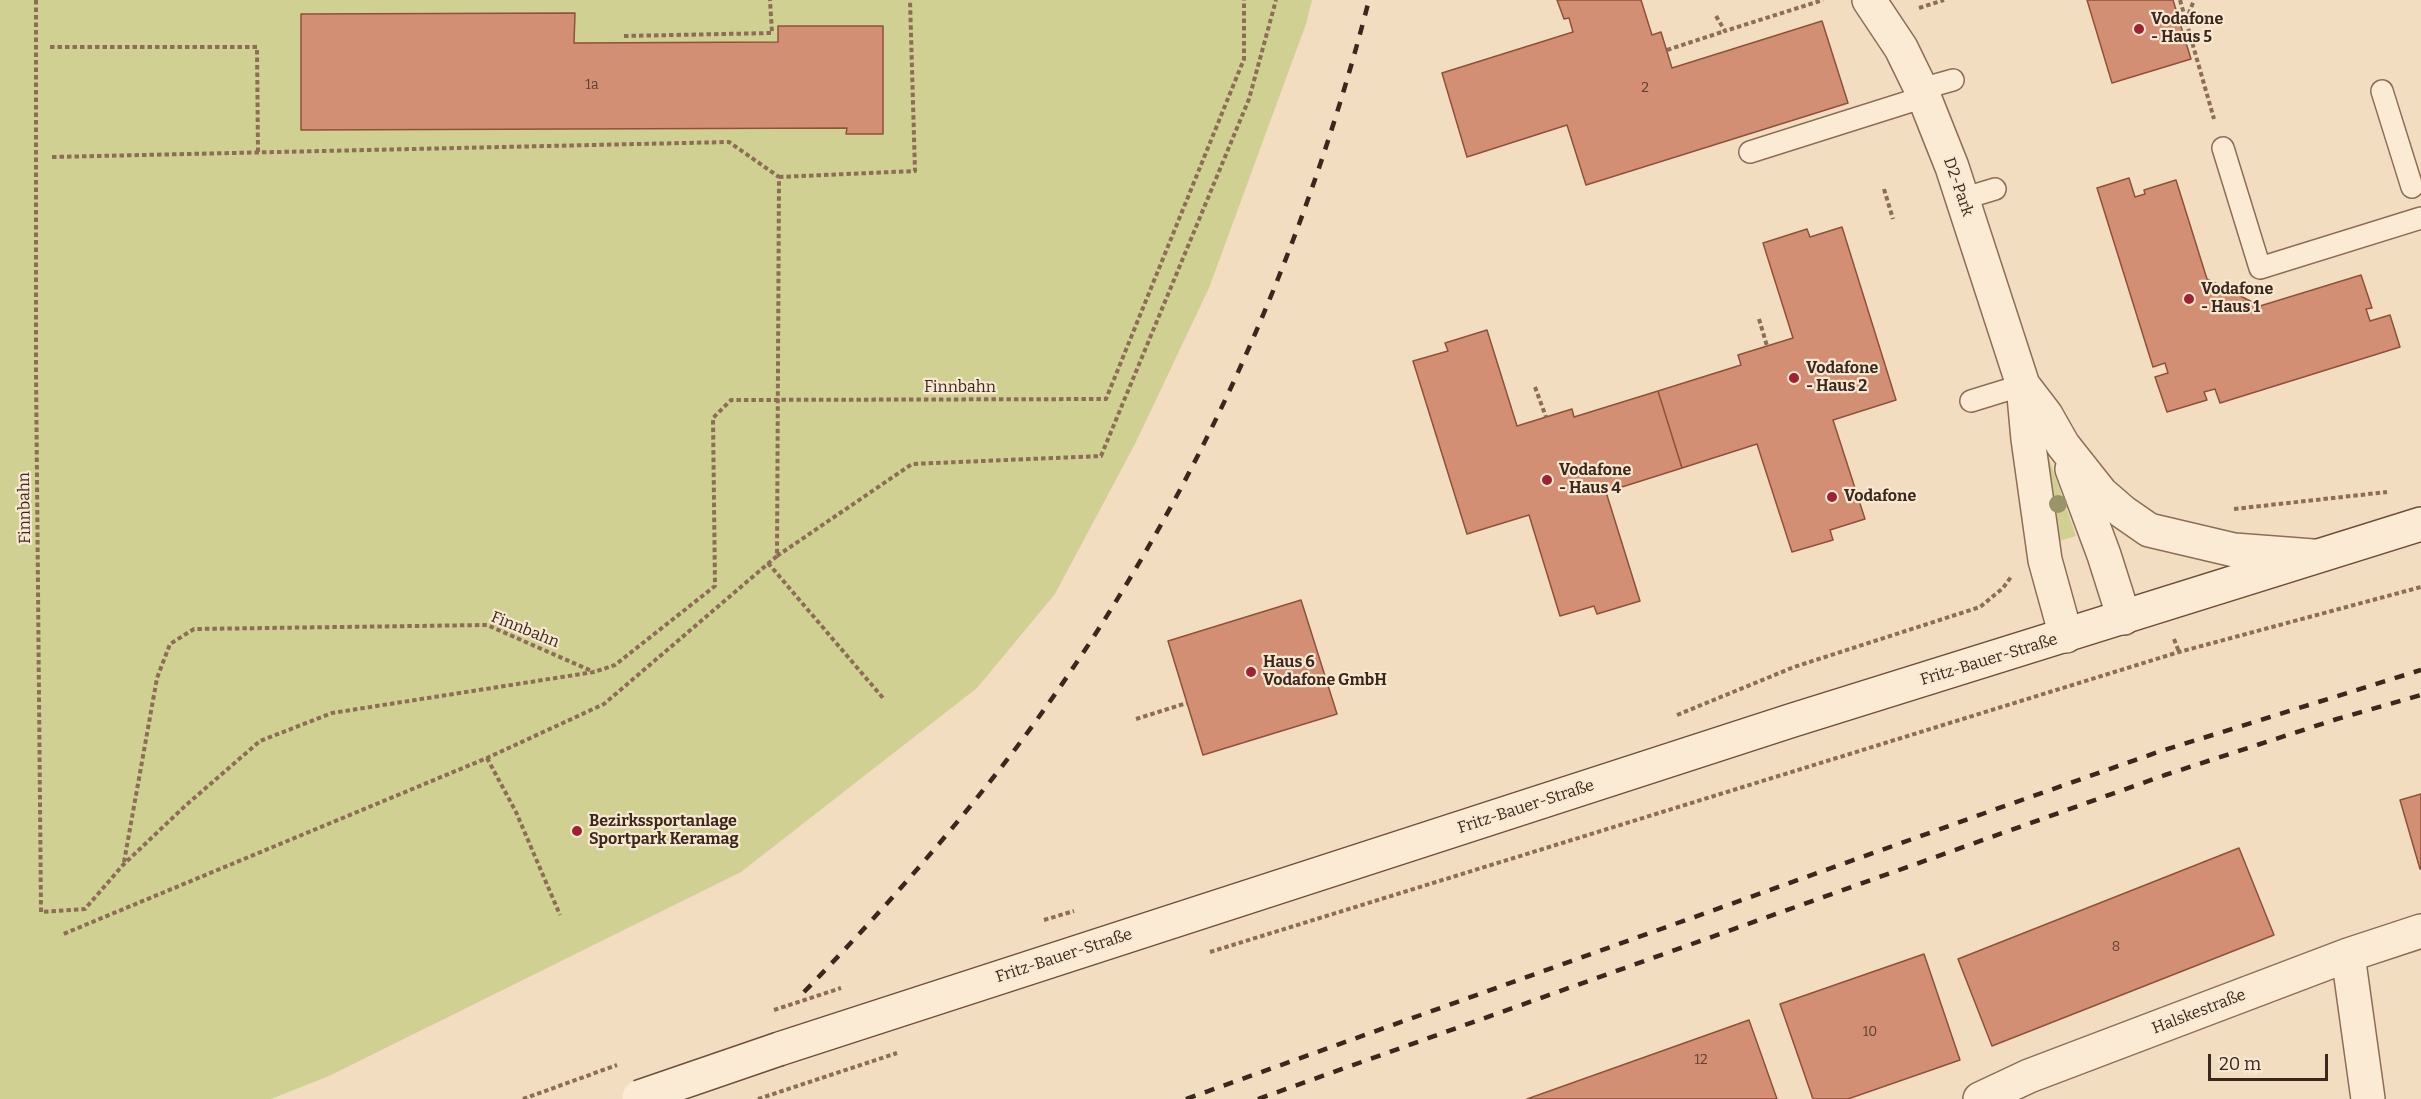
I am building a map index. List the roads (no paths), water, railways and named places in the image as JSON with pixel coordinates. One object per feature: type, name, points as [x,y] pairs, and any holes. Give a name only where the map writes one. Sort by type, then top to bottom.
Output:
[{"type":"main road","name":"D2-Park","points":[[1869,0],[1901,48],[1922,93],[1942,171],[1962,199],[2023,385],[2028,439],[2046,566],[2066,636]]},
{"type":"main road","name":"D2-Park","points":[[2023,385],[2046,415],[2063,445],[2101,493],[2149,530],[2234,550],[2313,556]]},
{"type":"main road","name":"D2-Park","points":[[2063,445],[2104,555],[2124,618]]},
{"type":"main road","name":"Fritz-Bauer-Straße","points":[[637,1098],[778,1049],[1790,721],[2421,524]]},
{"type":"main road","name":"Halskestraße","points":[[1980,1099],[2029,1076],[2348,955],[2421,931]]},
{"type":"main road","points":[[2348,955],[2368,1099]]},
{"type":"lane","points":[[1750,152],[1922,93],[1953,80]]},
{"type":"lane","points":[[2382,91],[2412,187]]},
{"type":"lane","points":[[2223,148],[2260,268],[2421,218]]},
{"type":"lane","points":[[1962,199],[1995,189]]},
{"type":"lane","points":[[1971,401],[2023,385]]},
{"type":"railway","points":[[804,992],[910,877],[986,787],[1071,670],[1128,582],[1180,490],[1227,396],[1269,300],[1307,201],[1340,101],[1369,0]]},
{"type":"railway","points":[[1186,1099],[2158,752],[2421,670]]},
{"type":"railway","points":[[1258,1099],[2165,775],[2337,719],[2421,695]]},
{"type":"place","name":"Vodafone - Haus 5","points":[[2139,29]]},
{"type":"place","name":"Vodafone - Haus 1","points":[[2189,299]]},
{"type":"place","name":"Vodafone - Haus 2","points":[[1794,378]]},
{"type":"place","name":"Vodafone - Haus 4","points":[[1547,480]]},
{"type":"place","name":"Vodafone","points":[[1832,497]]},
{"type":"place","name":"Haus 6 Vodafone GmbH","points":[[1251,672]]},
{"type":"place","name":"Bezirkssportanlage Sportpark Keramag","points":[[577,831]]}]
